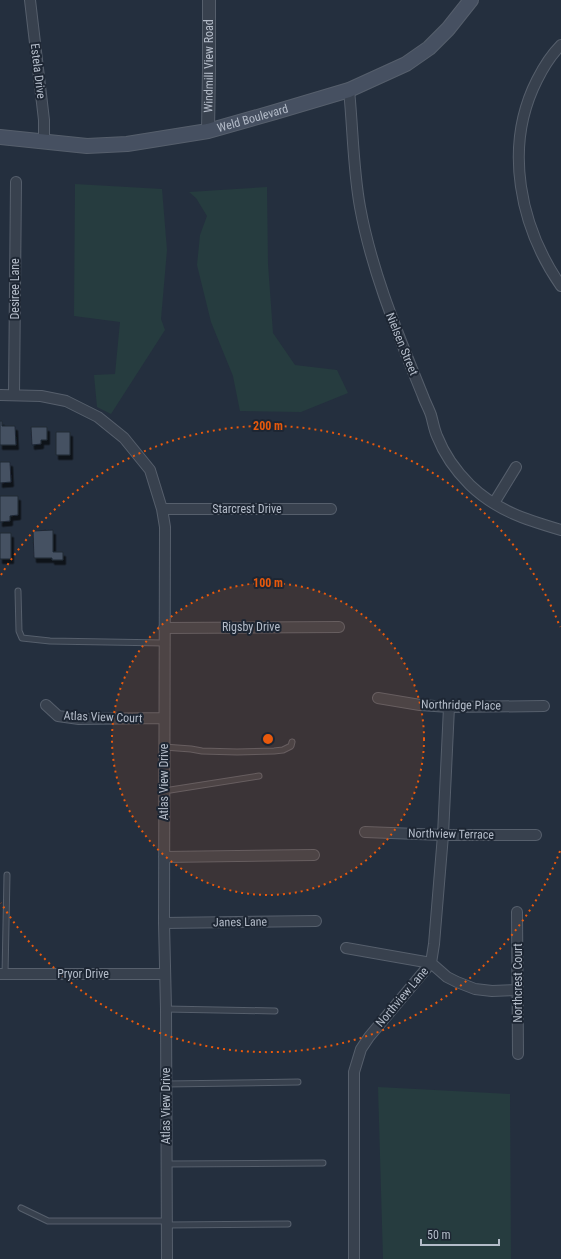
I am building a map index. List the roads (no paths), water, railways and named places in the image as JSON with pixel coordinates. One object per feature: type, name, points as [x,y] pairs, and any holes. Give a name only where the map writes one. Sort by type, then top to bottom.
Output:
[{"type":"main road","name":"Weld Boulevard","points":[[0,137],[87,146],[127,144],[208,131],[349,90],[406,64],[429,48],[448,29],[471,0]]},
{"type":"street","name":"Estela Drive","points":[[30,0],[44,120],[44,141]]},
{"type":"street","name":"Windmill View Road","points":[[208,131],[210,69],[209,0]]},
{"type":"street","points":[[561,45],[540,74],[527,102],[520,132],[518,163],[523,198],[533,232],[548,264],[561,286]]},
{"type":"street","name":"Nielsen Street","points":[[349,90],[353,131],[354,169],[364,228],[388,310],[431,415],[436,435],[443,449],[459,473],[481,495],[506,512],[520,518],[561,530]]},
{"type":"street","name":"Desiree Lane","points":[[14,395],[16,182]]},
{"type":"street","name":"Atlas View Drive","points":[[0,395],[41,396],[66,401],[98,417],[124,438],[150,470],[162,508],[165,527],[164,922],[166,1009],[167,1259]]},
{"type":"street","points":[[494,504],[516,467]]},
{"type":"street","name":"Starcrest Drive","points":[[162,508],[331,509]]},
{"type":"street","name":"Rigsby Drive","points":[[164,628],[339,627]]},
{"type":"street","name":"Northridge Place","points":[[378,698],[420,705],[544,706]]},
{"type":"street","name":"Atlas View Court","points":[[46,705],[58,716],[79,719],[164,718]]},
{"type":"street","name":"Northview Lane","points":[[354,1259],[354,1072],[361,1049],[369,1036],[431,963],[434,944],[443,835],[449,706]]},
{"type":"street","name":"Northview Terrace","points":[[365,832],[443,835],[536,835]]},
{"type":"street","points":[[164,857],[314,855]]},
{"type":"street","name":"Northcrest Court","points":[[517,912],[518,1054]]},
{"type":"street","name":"Janes Lane","points":[[164,922],[316,921]]},
{"type":"street","points":[[346,948],[431,963],[447,977],[467,987],[492,991],[517,990]]},
{"type":"street","name":"Pryor Drive","points":[[2,974],[165,974]]},
{"type":"lane","points":[[18,591],[19,631],[22,638],[50,641],[164,643]]},
{"type":"lane","points":[[164,747],[192,748],[202,752],[256,752],[283,750],[290,746],[292,742]]},
{"type":"lane","points":[[164,791],[259,776]]},
{"type":"lane","points":[[2,974],[7,875]]},
{"type":"lane","points":[[166,1009],[275,1011]]},
{"type":"lane","points":[[166,1084],[298,1082]]},
{"type":"lane","points":[[167,1164],[323,1163]]},
{"type":"lane","points":[[21,1208],[48,1221],[288,1224]]}]
